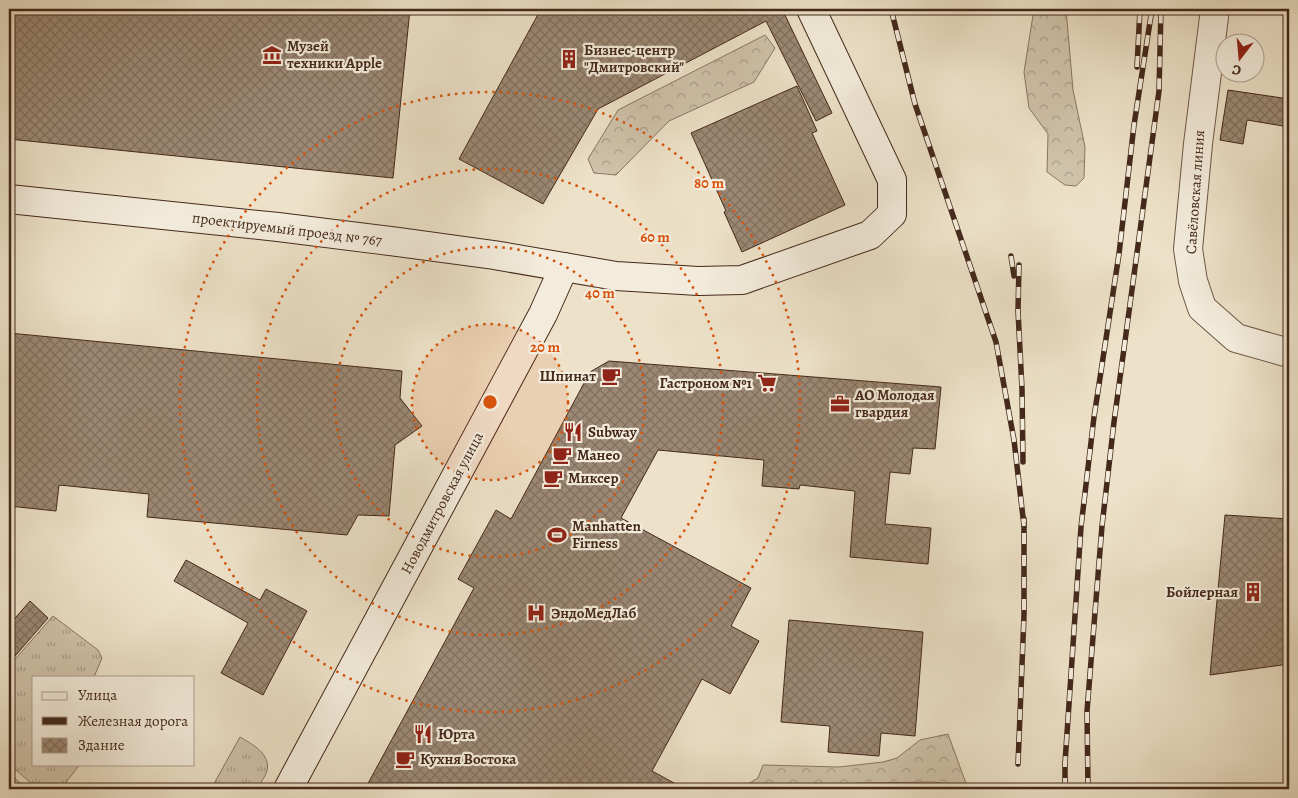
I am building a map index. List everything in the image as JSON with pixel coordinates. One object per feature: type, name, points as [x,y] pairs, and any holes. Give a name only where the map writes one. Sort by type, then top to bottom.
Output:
[{"type":"street","points":[[564,267],[616,276],[698,281],[742,280],[870,235],[892,214],[892,180],[811,9]]},
{"type":"street","name":"Савёловская линия","points":[[1215,9],[1198,144],[1188,249],[1193,281],[1202,308],[1236,338],[1288,353]]},
{"type":"street","name":"проектируемый проезд № 767","points":[[9,199],[296,229],[494,255],[564,267]]},
{"type":"street","name":"Новодмитровская улица","points":[[288,789],[543,314],[564,267]]},
{"type":"green space","points":[[1034,9],[1066,9],[1073,90],[1085,147],[1084,178],[1076,186],[1065,185],[1047,172],[1048,134],[1029,108],[1024,72]]},
{"type":"green space","points":[[765,35],[775,48],[754,82],[669,121],[616,175],[594,173],[588,159],[618,110]]},
{"type":"green space","points":[[53,616],[98,650],[102,658],[94,676],[32,676],[32,766],[78,766],[61,789],[38,789],[9,764],[9,666]]},
{"type":"green space","points":[[948,734],[968,789],[948,789],[947,784],[934,782],[857,783],[799,789],[746,789],[748,784],[758,778],[763,765],[839,767],[883,762],[897,758],[920,740]]},
{"type":"green space","points":[[240,737],[260,750],[266,760],[267,771],[264,778],[257,789],[211,789]]},
{"type":"green space","points":[[9,773],[27,789],[9,789]]},
{"type":"building","points":[[9,9],[410,9],[393,178],[9,139]]},
{"type":"building","name":"Бизнес-центр \"Дмитровский\"","points":[[541,9],[788,9],[783,11],[832,113],[816,121],[766,21],[598,109],[543,204],[459,159]]},
{"type":"building","points":[[797,86],[817,131],[812,133],[845,205],[742,252],[691,133]]},
{"type":"building","points":[[1228,90],[1289,99],[1289,127],[1247,120],[1243,144],[1220,140]]},
{"type":"building","points":[[9,333],[402,371],[400,398],[422,426],[395,445],[389,516],[358,515],[347,535],[147,517],[149,494],[59,485],[56,511],[9,506]]},
{"type":"building","points":[[609,361],[941,387],[935,449],[913,448],[910,474],[890,472],[885,524],[931,528],[928,564],[850,557],[855,491],[800,485],[799,489],[762,486],[764,460],[658,450],[621,518],[751,588],[731,626],[759,641],[730,694],[702,679],[652,771],[685,789],[365,789],[474,588],[458,579],[496,510],[511,519],[590,372]]},
{"type":"building","name":"Бойлерная","points":[[1225,515],[1289,519],[1289,664],[1210,675]]},
{"type":"building","points":[[186,560],[260,600],[266,589],[307,611],[263,695],[221,673],[248,623],[174,581]]},
{"type":"building","points":[[30,601],[48,618],[9,663],[9,625]]},
{"type":"building","points":[[789,620],[923,632],[915,736],[881,733],[879,756],[828,752],[830,726],[781,722]]},
{"type":"railway","points":[[891,9],[915,104],[996,342],[1014,440],[1024,526]]},
{"type":"railway","points":[[1137,67],[1140,9]]},
{"type":"railway","points":[[1065,789],[1065,763],[1081,527],[1094,417],[1119,254],[1134,125],[1152,9]]},
{"type":"railway","points":[[1088,789],[1087,711],[1102,526],[1114,422],[1159,91],[1161,9]]},
{"type":"railway","points":[[1011,256],[1014,276]]},
{"type":"railway","points":[[1019,265],[1018,311],[1023,462]]},
{"type":"railway","points":[[1018,764],[1024,615],[1024,519]]},
{"type":"place","name":"Музей техники Apple","points":[[272,55]]},
{"type":"place","name":"Бизнес-центр \"Дмитровский\"","points":[[569,59]]},
{"type":"place","name":"Шпинат","points":[[611,376]]},
{"type":"place","name":"Гастроном №1","points":[[767,383]]},
{"type":"place","name":"АО Молодая гвардия","points":[[840,404]]},
{"type":"place","name":"Subway","points":[[573,432]]},
{"type":"place","name":"Манео","points":[[562,455]]},
{"type":"place","name":"Миксер","points":[[553,478]]},
{"type":"place","name":"Manhatten Firness","points":[[557,535]]},
{"type":"place","name":"Бойлерная","points":[[1253,592]]},
{"type":"place","name":"ЭндоМедЛаб","points":[[536,613]]},
{"type":"place","name":"Юрта","points":[[423,734]]},
{"type":"place","name":"Кухня Востока","points":[[405,759]]}]
